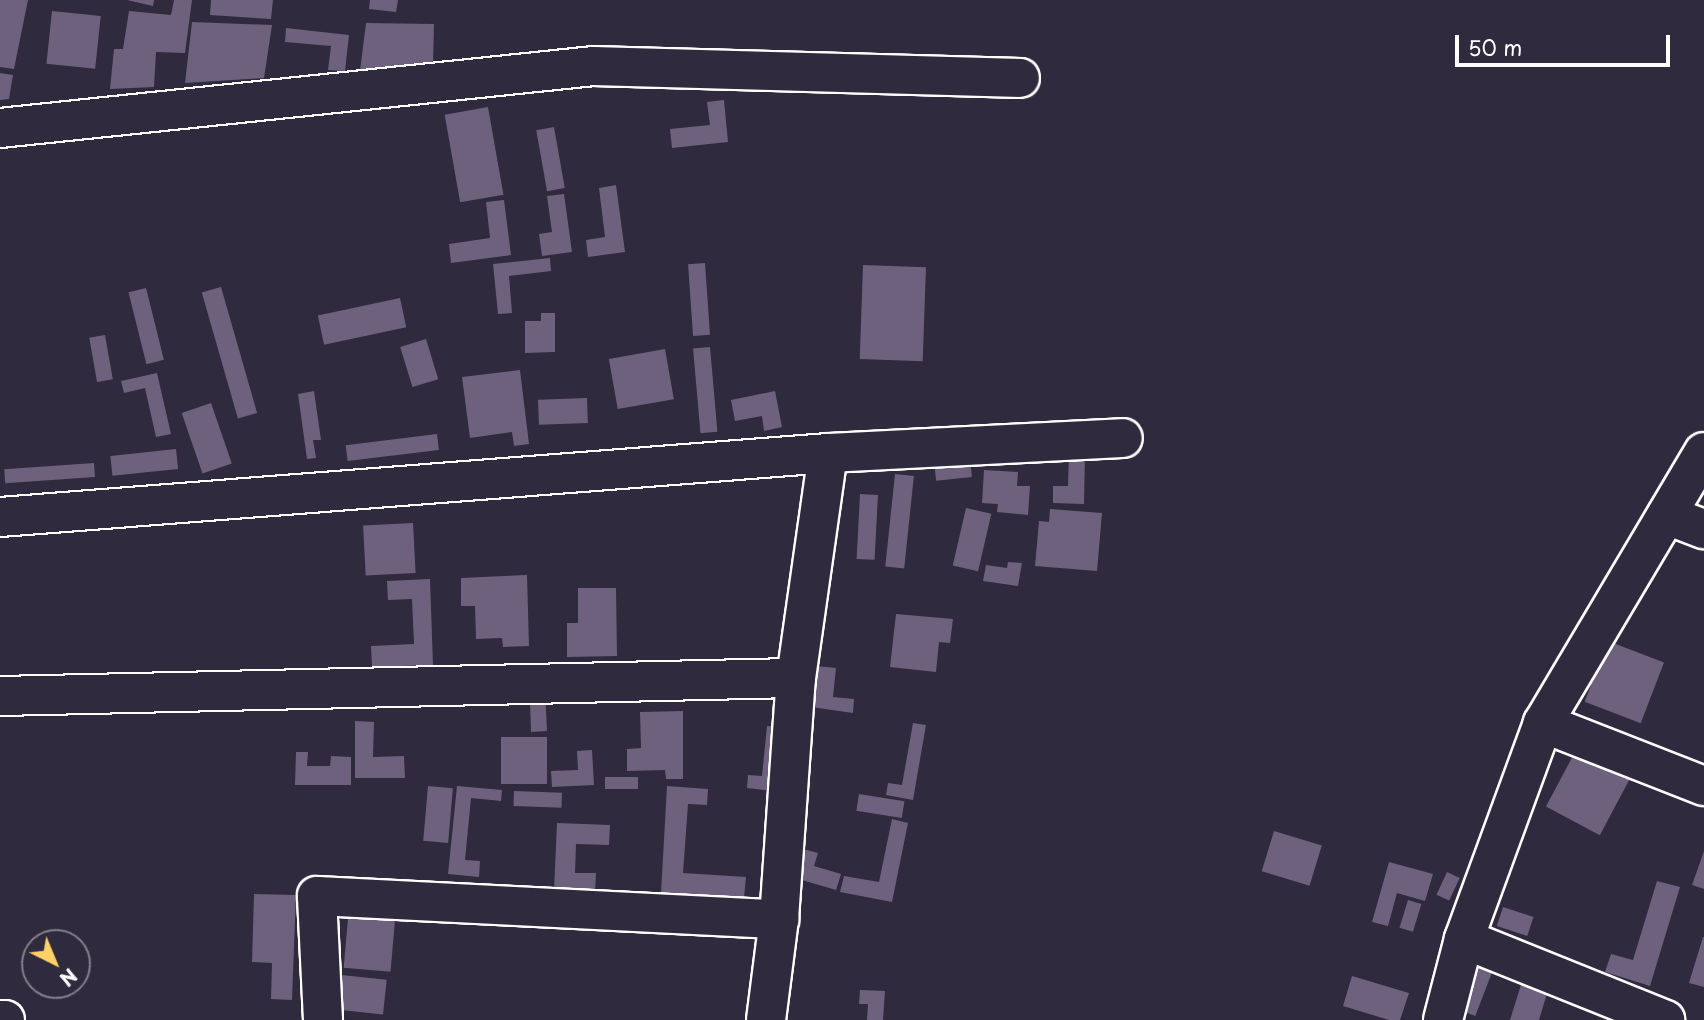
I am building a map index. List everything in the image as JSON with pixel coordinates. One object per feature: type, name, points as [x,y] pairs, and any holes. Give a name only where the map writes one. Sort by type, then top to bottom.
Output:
[{"type":"street","points":[[0,128],[594,66],[1020,78]]},
{"type":"street","points":[[0,517],[828,453],[1123,438]]},
{"type":"street","points":[[1443,1020],[1464,939],[1543,723],[1704,452]]},
{"type":"street","points":[[766,1020],[779,919],[796,678],[828,453]]},
{"type":"street","points":[[1667,515],[1704,529]]},
{"type":"street","points":[[0,696],[796,678]]},
{"type":"street","points":[[1543,723],[1704,786]]},
{"type":"street","points":[[323,1020],[317,896],[779,919]]},
{"type":"street","points":[[1464,939],[1665,1020]]},
{"type":"street","points":[[0,1020],[5,1020]]},
{"type":"building","points":[[0,0],[28,0],[14,69],[0,67]]},
{"type":"building","points":[[127,0],[154,0],[153,6]]},
{"type":"building","points":[[174,0],[192,0],[185,53],[156,52],[154,87],[110,89],[114,49],[123,49],[129,11],[171,15]]},
{"type":"building","points":[[211,0],[273,0],[271,19],[210,15]]},
{"type":"building","points":[[370,0],[398,0],[396,12],[369,9]]},
{"type":"building","points":[[52,11],[101,16],[95,69],[46,64]]},
{"type":"building","points":[[192,22],[272,25],[264,78],[185,83]]},
{"type":"building","points":[[366,23],[434,24],[433,66],[360,71]]},
{"type":"building","points":[[286,28],[349,35],[345,71],[328,70],[331,46],[285,42]]},
{"type":"building","points":[[0,73],[13,75],[9,99],[0,100]]},
{"type":"building","points":[[724,100],[728,142],[672,148],[670,129],[710,125],[707,102]]},
{"type":"building","points":[[488,107],[503,195],[460,202],[445,115]]},
{"type":"building","points":[[554,127],[565,188],[547,191],[536,130]]},
{"type":"building","points":[[616,185],[625,252],[588,257],[586,240],[605,237],[599,188]]},
{"type":"building","points":[[564,194],[572,252],[542,256],[539,234],[552,232],[547,196]]},
{"type":"building","points":[[504,200],[511,255],[451,263],[449,244],[490,238],[486,202]]},
{"type":"building","points":[[550,258],[551,271],[509,276],[512,313],[498,314],[493,264]]},
{"type":"building","points":[[705,263],[710,335],[693,336],[688,264]]},
{"type":"building","points":[[863,265],[926,267],[923,361],[860,359]]},
{"type":"building","points":[[221,287],[257,413],[238,418],[202,293]]},
{"type":"building","points":[[146,288],[164,360],[146,364],[129,292]]},
{"type":"building","points":[[400,298],[406,327],[324,345],[318,315]]},
{"type":"building","points":[[541,313],[555,313],[555,352],[525,353],[525,321],[541,321]]},
{"type":"building","points":[[105,335],[113,379],[97,382],[89,338]]},
{"type":"building","points":[[426,339],[438,379],[412,387],[400,347]]},
{"type":"building","points":[[710,347],[717,432],[700,433],[693,348]]},
{"type":"building","points":[[665,349],[674,399],[618,409],[609,359]]},
{"type":"building","points":[[520,370],[529,444],[514,446],[512,432],[470,438],[462,377]]},
{"type":"building","points":[[157,373],[171,434],[156,437],[145,388],[124,393],[121,381]]},
{"type":"building","points":[[314,391],[321,440],[313,440],[316,458],[307,459],[298,394]]},
{"type":"building","points":[[775,391],[782,427],[764,431],[762,416],[735,421],[731,400]]},
{"type":"building","points":[[587,398],[588,423],[539,425],[538,400]]},
{"type":"building","points":[[211,403],[232,464],[203,474],[182,413]]},
{"type":"building","points":[[437,434],[439,450],[348,461],[346,445]]},
{"type":"building","points":[[176,449],[178,469],[112,476],[110,456]]},
{"type":"building","points":[[1069,452],[1085,452],[1084,504],[1053,503],[1053,486],[1068,486]]},
{"type":"building","points":[[970,459],[972,477],[936,481],[934,463]]},
{"type":"building","points":[[94,463],[95,477],[5,483],[4,469]]},
{"type":"building","points":[[984,470],[1018,472],[1017,486],[1030,486],[1028,515],[997,512],[998,504],[982,503]]},
{"type":"building","points":[[895,474],[914,476],[904,568],[885,566]]},
{"type":"building","points":[[860,494],[878,495],[875,560],[857,559]]},
{"type":"building","points":[[966,508],[991,514],[978,571],[953,565]]},
{"type":"building","points":[[1050,509],[1102,513],[1097,571],[1035,566],[1039,521],[1049,522]]},
{"type":"building","points":[[413,523],[416,573],[366,576],[363,526]]},
{"type":"building","points":[[1008,562],[1022,563],[1018,586],[983,581],[986,565],[1007,568]]},
{"type":"building","points":[[527,575],[529,646],[503,647],[502,638],[476,639],[475,606],[461,606],[461,578]]},
{"type":"building","points":[[430,579],[433,665],[372,667],[371,646],[414,644],[412,599],[388,600],[387,581]]},
{"type":"building","points":[[578,588],[616,588],[617,656],[567,657],[567,623],[578,623]]},
{"type":"building","points":[[896,614],[953,619],[950,643],[939,642],[936,672],[890,667]]},
{"type":"building","points":[[1608,641],[1664,663],[1641,723],[1585,702]]},
{"type":"building","points":[[816,666],[836,668],[833,697],[854,699],[853,713],[811,707]]},
{"type":"building","points":[[545,689],[547,731],[531,732],[530,702]]},
{"type":"building","points":[[683,711],[683,779],[666,779],[665,770],[627,771],[627,749],[641,748],[640,712]]},
{"type":"building","points":[[355,721],[374,722],[373,757],[404,756],[405,778],[355,778]]},
{"type":"building","points":[[913,723],[926,725],[913,800],[886,795],[888,783],[902,785]]},
{"type":"building","points":[[767,726],[780,727],[773,791],[747,788],[748,775],[762,776]]},
{"type":"building","points":[[501,737],[547,737],[547,784],[501,784]]},
{"type":"building","points":[[592,750],[594,785],[552,787],[551,771],[578,770],[577,751]]},
{"type":"building","points":[[1576,750],[1630,779],[1600,835],[1546,807]]},
{"type":"building","points":[[296,752],[308,752],[307,766],[330,766],[331,756],[351,757],[351,785],[295,785]]},
{"type":"building","points":[[605,777],[638,777],[638,789],[605,789]]},
{"type":"building","points":[[428,786],[453,788],[448,843],[423,841]]},
{"type":"building","points":[[457,786],[502,790],[501,801],[471,798],[465,860],[480,861],[479,877],[448,874]]},
{"type":"building","points":[[667,786],[708,789],[707,805],[688,804],[683,873],[746,877],[744,898],[661,893]]},
{"type":"building","points":[[514,791],[562,793],[561,808],[513,806]]},
{"type":"building","points":[[859,794],[904,801],[902,818],[856,811]]},
{"type":"building","points":[[892,819],[908,823],[892,902],[840,892],[844,876],[879,882]]},
{"type":"building","points":[[557,823],[610,825],[609,845],[576,844],[575,873],[596,873],[595,893],[554,891]]},
{"type":"building","points":[[1274,831],[1322,846],[1310,886],[1262,871]]},
{"type":"building","points":[[803,849],[818,853],[814,866],[841,874],[836,890],[795,878]]},
{"type":"building","points":[[1704,851],[1704,889],[1692,885]]},
{"type":"building","points":[[1389,862],[1433,874],[1425,901],[1397,893],[1388,926],[1372,922]]},
{"type":"building","points":[[1447,872],[1460,878],[1449,901],[1436,895]]},
{"type":"building","points":[[1657,881],[1680,887],[1650,986],[1605,972],[1611,954],[1633,960]]},
{"type":"building","points":[[254,894],[296,895],[292,1000],[271,999],[272,963],[252,962]]},
{"type":"building","points":[[1408,900],[1421,904],[1413,932],[1400,928]]},
{"type":"building","points":[[349,907],[396,911],[391,972],[344,968]]},
{"type":"building","points":[[1503,907],[1533,917],[1527,936],[1497,926]]},
{"type":"building","points":[[1704,937],[1704,987],[1689,983]]},
{"type":"building","points":[[1471,949],[1497,959],[1475,1016],[1449,1006]]},
{"type":"building","points":[[1525,972],[1551,980],[1539,1020],[1510,1020]]},
{"type":"building","points":[[332,974],[387,980],[383,1015],[328,1009]]},
{"type":"building","points":[[1352,976],[1409,993],[1400,1020],[1389,1020],[1343,1006]]},
{"type":"building","points":[[860,990],[885,991],[883,1020],[867,1020],[868,1004],[859,1004]]}]
